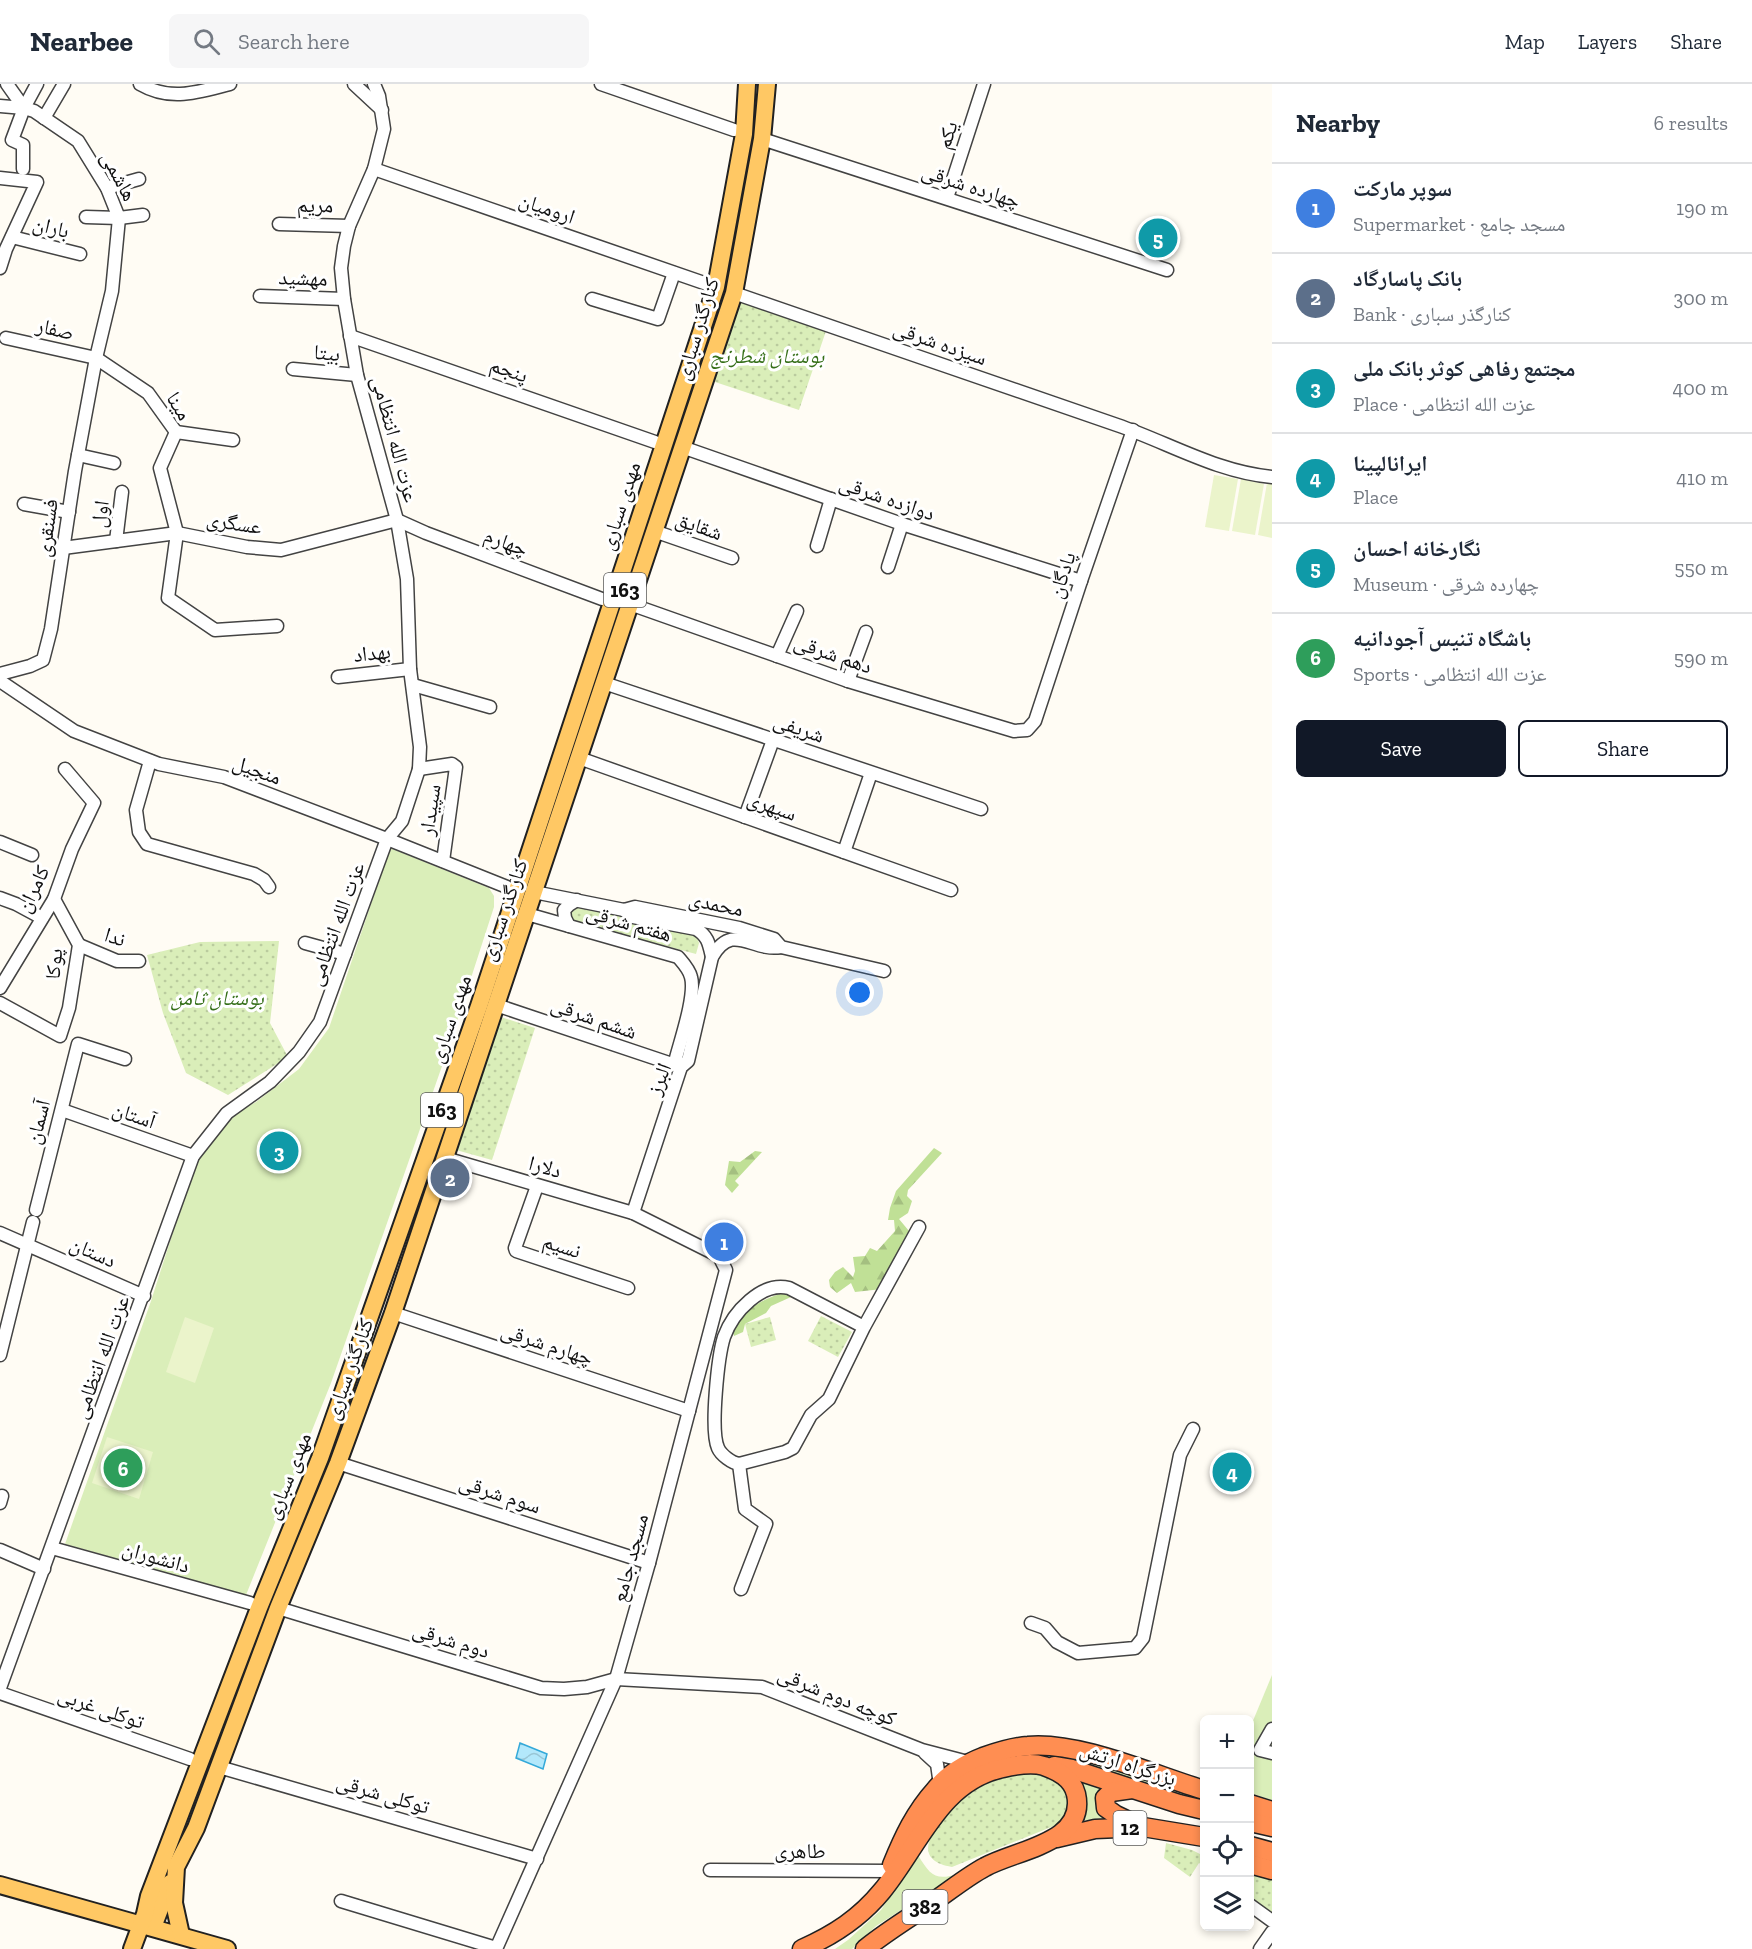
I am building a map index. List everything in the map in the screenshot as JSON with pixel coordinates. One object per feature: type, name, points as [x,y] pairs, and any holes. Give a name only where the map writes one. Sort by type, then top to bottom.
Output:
[{"type":"highway","points":[[882,1891],[908,1827],[940,1785],[968,1762],[994,1753],[1017,1747],[1053,1746],[1103,1757],[1200,1789]]},
{"type":"highway","points":[[1037,1764],[1062,1774],[1070,1781],[1077,1798],[1069,1826],[1055,1839]]},
{"type":"highway","name":"بزرگراه ارتش","points":[[882,1891],[954,1791],[991,1770],[1014,1765],[1037,1764],[1072,1769],[1200,1809]]},
{"type":"highway","points":[[1134,1789],[1112,1792],[1104,1798],[1106,1808],[1116,1815],[1200,1847]]},
{"type":"highway","points":[[1254,1805],[1272,1811]]},
{"type":"highway","points":[[1254,1823],[1272,1827]]},
{"type":"highway","name":"12","points":[[1055,1839],[1095,1829],[1152,1828],[1200,1836]]},
{"type":"highway","name":"382","points":[[865,1949],[986,1866],[1055,1839]]},
{"type":"highway","points":[[1254,1847],[1272,1852]]},
{"type":"highway","points":[[1254,1865],[1272,1870]]},
{"type":"highway","name":"382","points":[[802,1949],[842,1929],[863,1912],[882,1891]]},
{"type":"main road","name":"کنارگذر سباری","points":[[169,1865],[196,1828],[278,1608],[338,1463],[393,1313],[496,1005],[519,911],[521,889],[602,599],[655,442],[720,289],[748,135],[736,84]]},
{"type":"main road","points":[[747,84],[748,135]]},
{"type":"main road","points":[[748,135],[756,84]]},
{"type":"main road","name":"کنارگذر سباری","points":[[169,1865],[168,1818],[250,1603],[312,1454],[326,1406],[521,889],[579,758],[682,447],[720,289],[748,135],[767,84]]},
{"type":"main road","name":"مهدی سباری","points":[[521,889],[720,289]]},
{"type":"main road","name":"مهدی سباری","points":[[132,1949],[147,1925],[149,1896],[169,1865],[259,1608],[320,1458],[519,911]]},
{"type":"main road","points":[[169,1865],[181,1935]]},
{"type":"main road","points":[[0,1885],[227,1949]]},
{"type":"street","name":"هاشمی","points":[[7,84],[24,108],[44,118],[78,141],[107,188],[119,218],[112,291],[96,358]]},
{"type":"street","points":[[23,169],[23,145],[12,140],[24,108],[37,84]]},
{"type":"street","points":[[44,118],[64,84]]},
{"type":"street","points":[[140,84],[153,92],[174,95],[230,84]]},
{"type":"street","points":[[354,84],[382,110]]},
{"type":"street","name":"عزت الله انتظامی","points":[[0,1688],[193,1156],[227,1113],[270,1082],[299,1052],[320,1022],[387,839],[402,821],[419,769],[420,747],[410,669],[406,579],[397,520],[357,375],[341,268],[349,226],[374,169],[384,129],[382,110],[374,84]]},
{"type":"street","name":"چهارده شرقی","points":[[601,84],[748,135],[1167,270]]},
{"type":"street","name":"یکم","points":[[947,198],[984,84]]},
{"type":"street","points":[[0,106],[24,108]]},
{"type":"street","name":"ارومیان","points":[[374,169],[720,289]]},
{"type":"street","points":[[0,178],[37,182],[0,268]]},
{"type":"street","points":[[107,188],[139,179]]},
{"type":"street","points":[[86,217],[119,218],[143,215]]},
{"type":"street","name":"مریم","points":[[279,224],[349,226]]},
{"type":"street","name":"باران","points":[[12,237],[80,254]]},
{"type":"street","points":[[592,299],[658,319],[674,273]]},
{"type":"street","name":"سیزده شرقی","points":[[720,289],[1133,430],[1215,465],[1258,476],[1272,477]]},
{"type":"street","name":"مهشید","points":[[260,296],[344,300]]},
{"type":"street","name":"پنجم","points":[[350,336],[655,442]]},
{"type":"street","name":"صفار","points":[[6,338],[96,358]]},
{"type":"street","name":"مینا","points":[[96,358],[148,393],[176,432],[160,468],[177,533]]},
{"type":"street","name":"فسنقری","points":[[0,674],[43,660],[51,629],[78,455],[96,358]]},
{"type":"street","name":"بیتا","points":[[293,369],[357,375]]},
{"type":"street","name":"پادگان","points":[[1027,730],[1035,721],[1133,430]]},
{"type":"street","points":[[176,432],[233,440]]},
{"type":"street","name":"دوازده شرقی","points":[[682,447],[902,524],[1081,581]]},
{"type":"street","points":[[78,455],[114,462]]},
{"type":"street","name":"اول","points":[[116,541],[122,492]]},
{"type":"street","points":[[817,546],[831,500]]},
{"type":"street","points":[[24,504],[69,512]]},
{"type":"street","name":"عسگری","points":[[63,548],[177,533],[247,547],[281,550],[397,520]]},
{"type":"street","name":"چهارم","points":[[397,520],[602,599]]},
{"type":"street","points":[[888,567],[902,524]]},
{"type":"street","name":"شقایق","points":[[654,531],[732,558]]},
{"type":"street","points":[[177,533],[168,598],[215,630],[277,626]]},
{"type":"street","name":"دهم شرقی","points":[[630,604],[848,681],[1014,731],[1027,730]]},
{"type":"street","points":[[777,656],[797,611]]},
{"type":"street","points":[[848,681],[866,632]]},
{"type":"street","name":"بهداد","points":[[338,677],[410,669]]},
{"type":"street","name":"منجیل","points":[[0,681],[74,731],[159,764],[224,777],[521,889]]},
{"type":"street","name":"شریفی","points":[[604,683],[981,810]]},
{"type":"street","points":[[413,685],[490,707]]},
{"type":"street","points":[[745,817],[772,740]]},
{"type":"street","name":"سپهری","points":[[579,758],[951,890]]},
{"type":"street","points":[[150,761],[136,810],[139,832],[147,844],[254,874],[264,880],[269,887]]},
{"type":"street","name":"سپیدار","points":[[419,769],[452,764],[456,767],[443,861]]},
{"type":"street","name":"کامران","points":[[0,988],[54,899],[72,849],[94,803],[65,769]]},
{"type":"street","points":[[844,852],[871,773]]},
{"type":"street","points":[[0,842],[32,855]]},
{"type":"street","name":"محمدی","points":[[521,889],[624,910],[635,908],[739,928],[774,939],[781,947],[884,971]]},
{"type":"street","points":[[0,898],[42,918]]},
{"type":"street","name":"پوکا","points":[[0,1004],[60,1036],[69,1008],[79,945],[54,899]]},
{"type":"street","points":[[569,926],[564,910],[577,900]]},
{"type":"street","points":[[624,910],[633,917],[696,929],[704,933],[712,957]]},
{"type":"street","name":"هفتم شرقی","points":[[519,911],[678,957],[691,977],[692,991],[676,1058],[681,1067]]},
{"type":"street","points":[[712,957],[725,940],[733,938],[771,949],[781,947]]},
{"type":"street","points":[[304,943],[345,954]]},
{"type":"street","name":"ندا","points":[[79,945],[117,961],[139,961]]},
{"type":"street","name":"البرز","points":[[633,1213],[681,1067],[688,1061],[712,957]]},
{"type":"street","name":"ششم شرقی","points":[[496,1005],[681,1067]]},
{"type":"street","name":"آسمان","points":[[0,1355],[78,1044],[125,1059]]},
{"type":"street","name":"آستان","points":[[62,1110],[193,1156]]},
{"type":"street","name":"دلارا","points":[[445,1158],[633,1213]]},
{"type":"street","name":"نسیم","points":[[537,1185],[515,1248],[516,1251],[628,1288]]},
{"type":"street","name":"مسجد جامع","points":[[496,1949],[616,1679],[726,1270],[719,1256],[633,1213]]},
{"type":"street","points":[[864,1327],[789,1288],[778,1285],[767,1289],[749,1302],[736,1315],[724,1338],[714,1402],[718,1449],[734,1463],[739,1464],[793,1448],[811,1415],[829,1398],[864,1327],[919,1227]]},
{"type":"street","name":"دستان","points":[[0,1233],[144,1296]]},
{"type":"street","name":"چهارم شرقی","points":[[393,1313],[689,1411]]},
{"type":"street","points":[[1031,1623],[1045,1628],[1056,1642],[1078,1653],[1135,1648],[1143,1638],[1179,1455],[1194,1429]]},
{"type":"street","name":"سوم شرقی","points":[[338,1463],[649,1563]]},
{"type":"street","points":[[739,1464],[744,1507],[746,1511],[766,1524],[741,1589]]},
{"type":"street","name":"دانشوران","points":[[52,1548],[250,1603]]},
{"type":"street","points":[[0,1551],[44,1569]]},
{"type":"street","name":"دوم شرقی","points":[[278,1608],[541,1688],[587,1687],[616,1679]]},
{"type":"street","name":"کوچه دوم شرقی","points":[[616,1679],[762,1687],[922,1750],[968,1762]]},
{"type":"street","name":"توکلی غربی","points":[[0,1693],[190,1759]]},
{"type":"street","points":[[1272,1729],[1260,1750],[1272,1753]]},
{"type":"street","points":[[922,1750],[937,1764],[940,1785]]},
{"type":"street","name":"توکلی شرقی","points":[[219,1767],[537,1859]]},
{"type":"street","name":"طاهری","points":[[710,1870],[889,1871]]},
{"type":"street","points":[[341,1901],[496,1949]]},
{"type":"street","points":[[1254,1908],[1272,1922]]},
{"type":"street","points":[[1260,1949],[1272,1932]]},
{"type":"green space","name":"بوستان شطرنج","points":[[735,301],[826,331],[799,410],[709,380]]},
{"type":"green space","points":[[1214,475],[1238,479],[1229,531],[1205,527]]},
{"type":"green space","points":[[1241,479],[1264,484],[1255,535],[1232,531]]},
{"type":"green space","points":[[1267,483],[1272,484],[1272,538],[1258,535]]},
{"type":"green space","points":[[390,848],[489,888],[494,896],[494,907],[448,1049],[331,1383],[246,1595],[65,1544],[151,1301],[197,1157],[227,1118],[256,1102],[299,1069],[329,1028]]},
{"type":"green space","points":[[577,906],[696,935],[699,943],[696,954],[573,921],[570,916],[572,910]]},
{"type":"green space","name":"بوستان ثامن","points":[[279,941],[270,1023],[288,1057],[228,1095],[186,1073],[163,1013],[147,955],[200,942]]},
{"type":"green space","points":[[501,1017],[535,1028],[492,1160],[456,1150]]},
{"type":"green space","points":[[934,1148],[942,1153],[908,1190],[907,1196],[912,1201],[908,1213],[899,1219],[909,1231],[909,1239],[882,1289],[855,1292],[851,1283],[837,1293],[830,1287],[829,1280],[843,1267],[853,1277],[855,1271],[853,1257],[865,1256],[870,1248],[877,1251],[895,1231],[894,1220],[888,1220],[896,1191]]},
{"type":"green space","points":[[755,1151],[762,1152],[735,1181],[739,1185],[732,1193],[725,1185],[729,1161],[740,1162]]},
{"type":"green space","points":[[787,1292],[791,1297],[771,1306],[766,1313],[745,1324],[743,1332],[734,1336],[732,1327],[750,1309],[763,1301]]},
{"type":"green space","points":[[821,1316],[852,1332],[838,1357],[808,1341]]},
{"type":"green space","points":[[185,1317],[214,1328],[195,1383],[166,1372]]},
{"type":"green space","points":[[770,1317],[776,1340],[751,1347],[745,1324]]},
{"type":"green space","points":[[107,1437],[153,1452],[139,1499],[92,1483]]},
{"type":"green space","points":[[1272,1675],[1272,1800],[1254,1794],[1254,1718]]},
{"type":"green space","points":[[1036,1749],[1076,1753],[1200,1794],[1200,1801],[1070,1760],[1043,1755],[1016,1755],[989,1761],[963,1774],[937,1797],[925,1812],[896,1862],[919,1815],[932,1796],[947,1781],[964,1768],[984,1759]]},
{"type":"green space","points":[[1026,1774],[1047,1777],[1065,1788],[1069,1794],[1070,1804],[1061,1823],[952,1867],[936,1862],[929,1853],[929,1842],[944,1817],[977,1789],[1007,1777]]},
{"type":"green space","points":[[1078,1778],[1109,1787],[1111,1817],[1080,1821]]},
{"type":"green space","points":[[1166,1843],[1200,1854],[1200,1864],[1190,1877],[1164,1858]]},
{"type":"green space","points":[[918,1855],[934,1875],[944,1877],[958,1874],[876,1926],[852,1949],[835,1949],[881,1910]]},
{"type":"green space","points":[[1254,1874],[1272,1879],[1272,1913],[1254,1901]]},
{"type":"water","points":[[520,1743],[547,1754],[543,1769],[516,1758]]},
{"type":"place","name":"نگارخانه احسان","points":[[1158,238]]},
{"type":"place","name":"مجتمع رفاهی کوثر بانک ملی","points":[[279,1151]]},
{"type":"place","name":"بانک پاسارگاد","points":[[450,1178]]},
{"type":"place","name":"سوپر مارکت","points":[[724,1242]]},
{"type":"place","name":"باشگاه تنیس آجودانیه","points":[[123,1468]]},
{"type":"place","name":"ایرانالپینا","points":[[1232,1472]]}]
